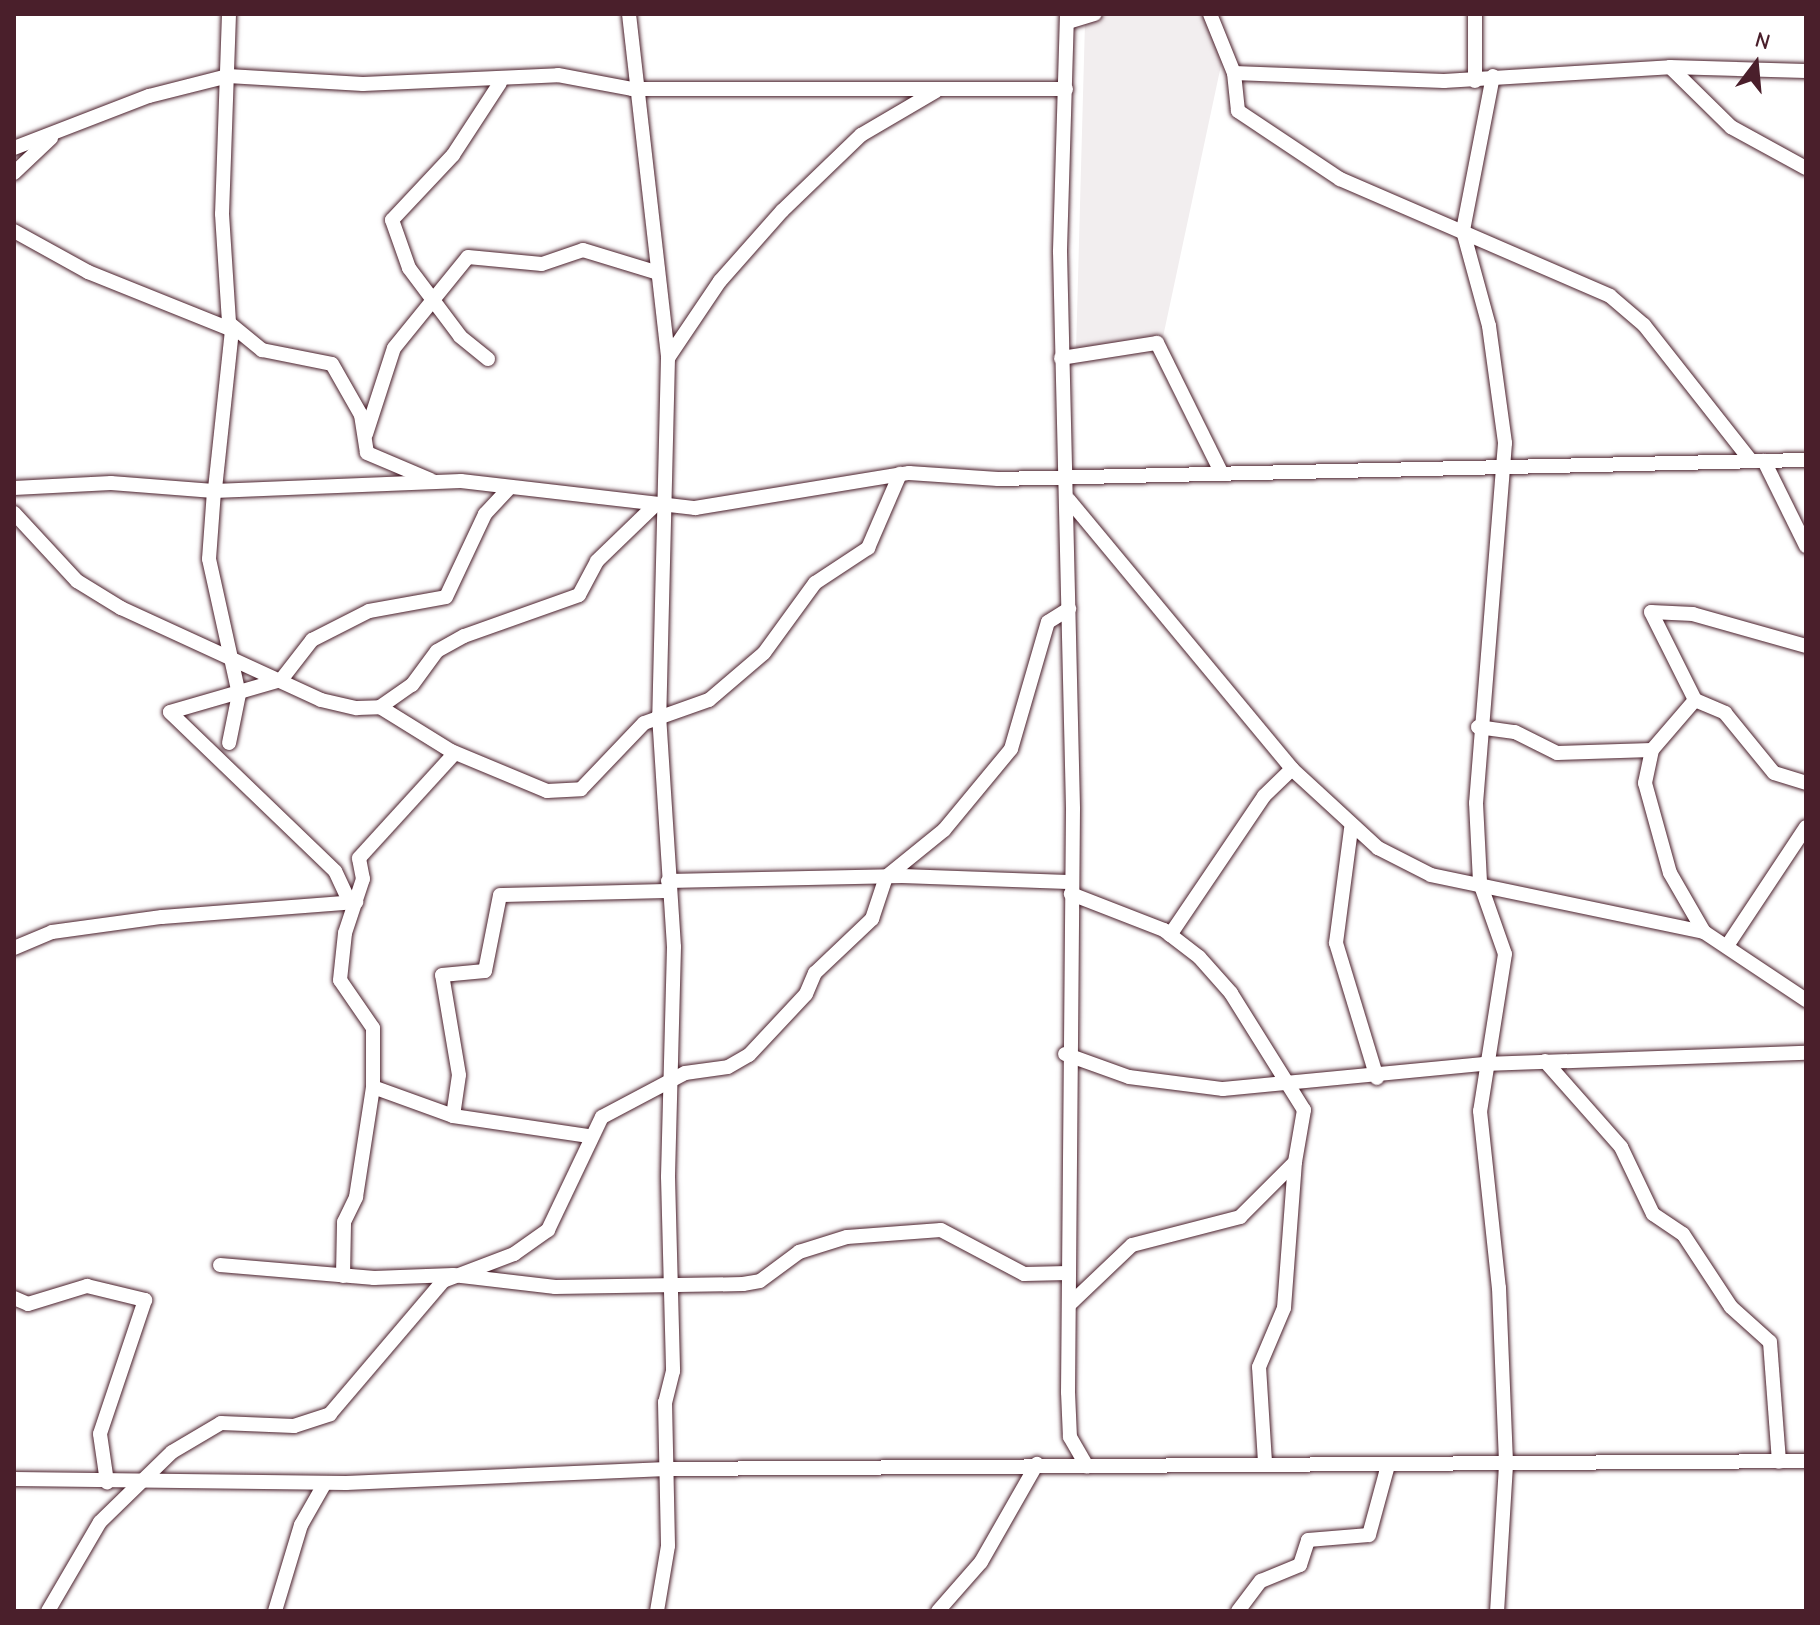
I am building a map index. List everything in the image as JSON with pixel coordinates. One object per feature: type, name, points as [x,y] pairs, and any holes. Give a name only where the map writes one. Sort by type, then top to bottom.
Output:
[{"type":"street","points":[[229,14],[223,266],[232,330],[209,559],[234,658],[239,694],[229,743]]},
{"type":"street","points":[[629,14],[632,89],[668,358],[660,505],[659,715],[674,947],[668,1083],[670,1287],[666,1575],[657,1611]]},
{"type":"street","points":[[1087,1467],[1069,1428],[1065,1054],[1069,888],[1069,500],[1061,474],[1061,358],[1067,18],[1095,14]]},
{"type":"street","points":[[1210,14],[1234,73],[1232,98],[1247,118],[1340,179],[1617,302],[1644,325],[1758,461],[1806,546]]},
{"type":"street","points":[[1475,14],[1475,81]]},
{"type":"street","points":[[1234,73],[1475,81],[1493,76],[1670,67],[1806,71]]},
{"type":"street","points":[[1670,67],[1731,127],[1806,168]]},
{"type":"street","points":[[14,148],[51,138],[149,96],[228,76],[500,83],[558,75],[632,89],[1066,89]]},
{"type":"street","points":[[1493,76],[1463,231],[1489,326],[1504,465],[1478,727],[1480,883],[1505,954],[1505,985],[1484,1064],[1482,1164],[1499,1288],[1506,1465],[1497,1611]]},
{"type":"street","points":[[488,359],[434,303],[409,268],[392,220],[453,155],[500,83]]},
{"type":"street","points":[[668,358],[720,281],[782,211],[861,135],[942,89]]},
{"type":"street","points":[[14,173],[51,138]]},
{"type":"street","points":[[14,231],[88,272],[232,330],[262,350],[332,364],[361,415],[363,442],[372,456],[431,480]]},
{"type":"street","points":[[363,442],[394,348],[474,256],[542,264],[583,250],[658,273]]},
{"type":"street","points":[[1061,358],[1157,343],[1221,472]]},
{"type":"street","points":[[16,492],[111,483],[215,490],[431,480],[695,508],[900,474],[1221,472],[1806,460]]},
{"type":"street","points":[[14,513],[77,581],[321,700],[380,707],[455,753],[547,791],[573,793],[659,715],[709,700],[764,653],[815,583],[868,548],[900,474]]},
{"type":"street","points":[[354,902],[335,871],[170,712],[281,680],[312,640],[369,611],[446,597],[485,514],[510,487]]},
{"type":"street","points":[[1069,500],[1292,769],[1351,829],[1431,875],[1704,932],[1729,943],[1806,1000]]},
{"type":"street","points":[[380,707],[450,643],[579,595],[597,561],[660,505]]},
{"type":"street","points":[[48,1611],[100,1522],[172,1452],[221,1423],[294,1426],[330,1414],[453,1275],[540,1238],[588,1136],[616,1106],[668,1083],[749,1055],[872,919],[886,877],[944,830],[1011,749],[1048,622],[1069,609]]},
{"type":"street","points":[[1806,646],[1693,614],[1651,612],[1695,700],[1725,713],[1774,773],[1806,783]]},
{"type":"street","points":[[1695,700],[1652,750],[1648,805],[1670,873],[1704,932]]},
{"type":"street","points":[[1478,727],[1515,732],[1557,753],[1652,750]]},
{"type":"street","points":[[343,1276],[344,1222],[356,1197],[373,1087],[373,1028],[340,980],[359,858],[455,753]]},
{"type":"street","points":[[1170,935],[1264,796],[1292,769]]},
{"type":"street","points":[[1729,943],[1806,827]]},
{"type":"street","points":[[1351,829],[1336,943],[1377,1078]]},
{"type":"street","points":[[453,1116],[459,1075],[442,975],[485,971],[500,895],[886,877],[1069,888],[1170,935],[1231,993],[1295,1087],[1304,1110],[1295,1162],[1284,1308],[1259,1367],[1265,1462]]},
{"type":"street","points":[[14,948],[52,932],[162,917],[354,902]]},
{"type":"street","points":[[1065,1054],[1190,1088],[1295,1087],[1484,1064],[1806,1053]]},
{"type":"street","points":[[1545,1061],[1621,1147],[1653,1214],[1683,1234],[1731,1307],[1770,1342],[1779,1462]]},
{"type":"street","points":[[373,1087],[453,1116],[588,1136]]},
{"type":"street","points":[[1069,1305],[1132,1245],[1229,1224],[1295,1162]]},
{"type":"street","points":[[220,1265],[343,1276],[453,1275],[555,1287],[753,1284],[822,1244],[941,1230],[1024,1274],[1068,1273]]},
{"type":"street","points":[[14,1298],[28,1304],[87,1286],[145,1300],[100,1434],[107,1482]]},
{"type":"street","points":[[14,1479],[325,1483],[667,1469],[1037,1464],[1087,1467],[1265,1462],[1506,1465],[1806,1461]]},
{"type":"street","points":[[938,1611],[981,1562],[1037,1464]]},
{"type":"street","points":[[1238,1611],[1261,1581],[1300,1565],[1316,1535],[1369,1535],[1388,1465]]},
{"type":"street","points":[[275,1611],[301,1525],[325,1483]]},
{"type":"shaded area","points":[[1113,14],[1204,14],[1223,56],[1163,337],[1076,352],[1085,22]]}]
